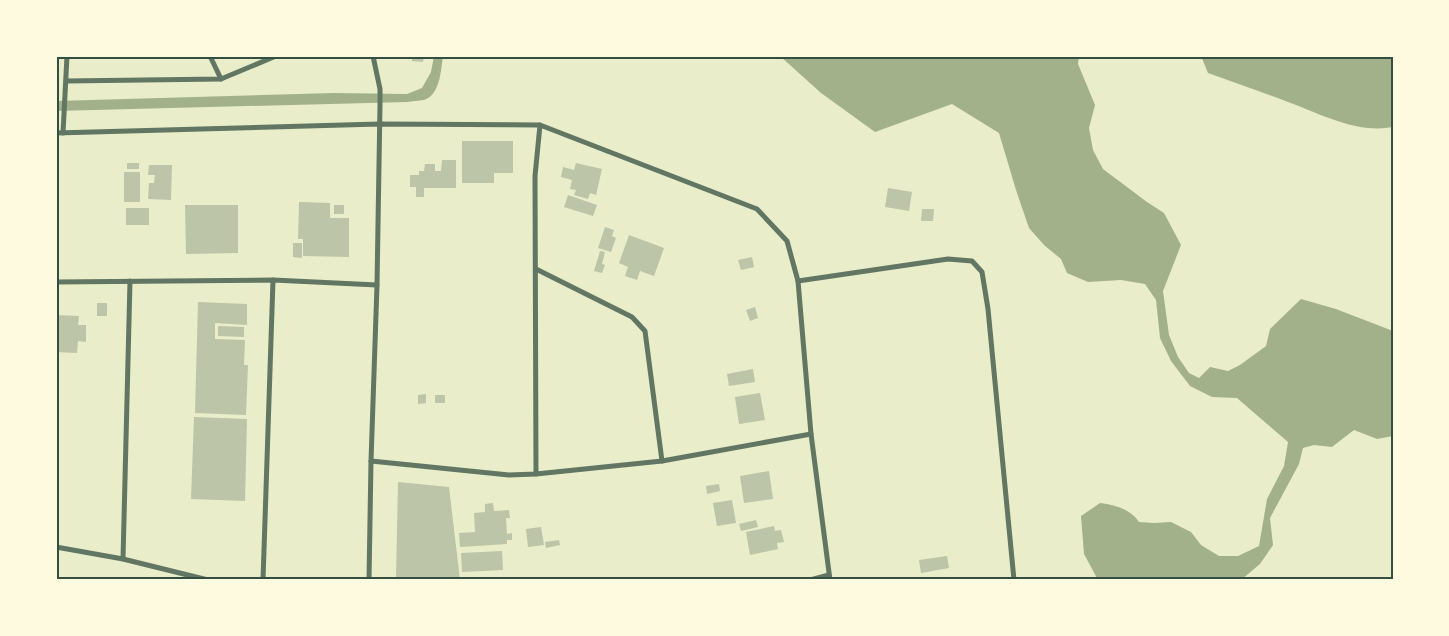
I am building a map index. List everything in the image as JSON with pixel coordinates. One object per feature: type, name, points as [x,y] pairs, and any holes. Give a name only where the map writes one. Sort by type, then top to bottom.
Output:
[{"type":"street","points":[[63,133],[67,56]]},
{"type":"street","points":[[210,56],[221,79]]},
{"type":"street","points":[[66,81],[221,79],[276,56]]},
{"type":"street","points":[[370,580],[371,461],[377,285],[378,124],[380,105],[380,89],[373,56]]},
{"type":"street","points":[[56,133],[378,124],[540,125],[757,209],[787,241],[798,281],[811,434],[830,578],[810,580]]},
{"type":"street","points":[[536,474],[535,176],[540,125]]},
{"type":"street","points":[[798,281],[948,258],[972,261],[982,272],[988,309],[1014,580]]},
{"type":"street","points":[[536,269],[632,318],[645,331],[662,461]]},
{"type":"street","points":[[56,282],[272,280],[377,285]]},
{"type":"street","points":[[263,580],[272,280]]},
{"type":"street","points":[[123,559],[130,281]]},
{"type":"street","points":[[371,461],[509,475],[536,474],[662,461],[811,434]]},
{"type":"street","points":[[56,547],[123,559],[208,580]]},
{"type":"shaded area","points":[[434,56],[443,56],[439,81],[437,88],[424,100],[56,111],[56,101],[333,93],[407,94],[422,88],[431,72]]},
{"type":"shaded area","points":[[780,56],[1079,56],[1078,64],[1095,105],[1089,128],[1093,150],[1103,169],[1164,213],[1181,245],[1163,291],[1169,335],[1178,357],[1189,373],[1199,378],[1210,367],[1228,371],[1240,365],[1266,346],[1270,329],[1301,299],[1336,309],[1393,331],[1393,436],[1377,439],[1354,430],[1332,447],[1314,445],[1303,448],[1299,464],[1270,518],[1273,545],[1260,564],[1241,580],[1098,580],[1084,554],[1081,516],[1100,503],[1122,508],[1139,522],[1171,522],[1191,532],[1201,545],[1219,556],[1238,556],[1259,546],[1267,499],[1284,466],[1288,442],[1237,398],[1212,397],[1190,386],[1171,361],[1160,338],[1156,300],[1145,284],[1121,280],[1088,282],[1067,273],[1061,259],[1044,245],[1029,228],[999,133],[952,104],[875,132],[821,93]]},
{"type":"shaded area","points":[[1201,56],[1393,56],[1393,127],[1366,128],[1339,122],[1208,73]]},
{"type":"building","points":[[412,56],[424,56],[423,62],[412,61]]},
{"type":"building","points":[[462,141],[513,141],[513,173],[494,173],[494,183],[462,183]]},
{"type":"building","points":[[442,160],[456,160],[456,188],[424,188],[424,197],[416,197],[416,187],[410,187],[410,175],[419,175],[419,171],[424,171],[425,164],[435,164],[435,171],[441,171]]},
{"type":"building","points":[[127,163],[139,163],[139,169],[127,169]]},
{"type":"building","points":[[576,163],[602,169],[596,195],[590,193],[588,199],[574,195],[576,190],[570,189],[572,180],[561,177],[563,167],[574,170]]},
{"type":"building","points":[[149,165],[172,165],[171,200],[148,199],[149,183],[154,183],[155,175],[148,175]]},
{"type":"building","points":[[124,172],[140,172],[140,202],[124,202]]},
{"type":"building","points":[[888,188],[912,192],[909,211],[885,207]]},
{"type":"building","points":[[568,195],[597,205],[593,216],[564,207]]},
{"type":"building","points":[[299,202],[330,203],[330,218],[349,218],[349,257],[303,256],[303,239],[298,239]]},
{"type":"building","points":[[185,205],[238,205],[238,253],[186,254]]},
{"type":"building","points":[[334,205],[344,205],[344,214],[334,214]]},
{"type":"building","points":[[126,208],[149,208],[149,225],[126,225]]},
{"type":"building","points":[[922,209],[934,209],[933,221],[921,221]]},
{"type":"building","points":[[605,227],[614,230],[612,236],[616,238],[611,252],[598,248]]},
{"type":"building","points":[[629,235],[664,248],[654,276],[640,271],[637,280],[625,276],[628,267],[619,263]]},
{"type":"building","points":[[293,243],[302,243],[302,258],[293,257]]},
{"type":"building","points":[[600,251],[605,252],[602,264],[605,265],[602,273],[594,271]]},
{"type":"building","points":[[752,257],[754,267],[741,270],[738,260]]},
{"type":"building","points":[[198,302],[247,304],[247,325],[215,323],[215,339],[245,340],[244,365],[248,365],[246,415],[195,413]]},
{"type":"building","points":[[97,303],[107,303],[107,316],[97,316]]},
{"type":"building","points":[[755,307],[758,318],[750,321],[746,310]]},
{"type":"building","points":[[56,315],[79,316],[78,325],[86,325],[86,342],[78,341],[77,353],[56,352]]},
{"type":"building","points":[[218,326],[244,327],[244,337],[218,336]]},
{"type":"building","points":[[753,369],[755,382],[729,386],[727,374]]},
{"type":"building","points":[[760,393],[765,420],[739,424],[735,397]]},
{"type":"building","points":[[426,394],[426,403],[418,404],[418,395]]},
{"type":"building","points":[[435,395],[445,395],[445,403],[435,403]]},
{"type":"building","points":[[194,417],[247,419],[245,501],[191,499]]},
{"type":"building","points":[[769,471],[773,499],[744,503],[740,476]]},
{"type":"building","points":[[398,482],[449,487],[460,580],[396,580]]},
{"type":"building","points":[[719,484],[720,491],[707,494],[706,486]]},
{"type":"building","points":[[732,500],[736,523],[717,526],[713,503]]},
{"type":"building","points":[[493,503],[494,511],[509,510],[510,518],[506,518],[507,534],[512,533],[512,540],[507,540],[507,544],[460,547],[459,533],[475,532],[474,513],[485,512],[485,504]]},
{"type":"building","points":[[756,520],[758,527],[741,531],[739,524]]},
{"type":"building","points":[[774,526],[775,531],[781,530],[784,542],[777,543],[778,549],[750,555],[746,532]]},
{"type":"building","points":[[541,527],[544,545],[528,547],[526,529]]},
{"type":"building","points":[[559,540],[560,545],[546,548],[545,542]]},
{"type":"building","points":[[502,551],[503,570],[462,572],[461,553]]},
{"type":"building","points":[[947,556],[949,568],[921,573],[919,560]]}]
